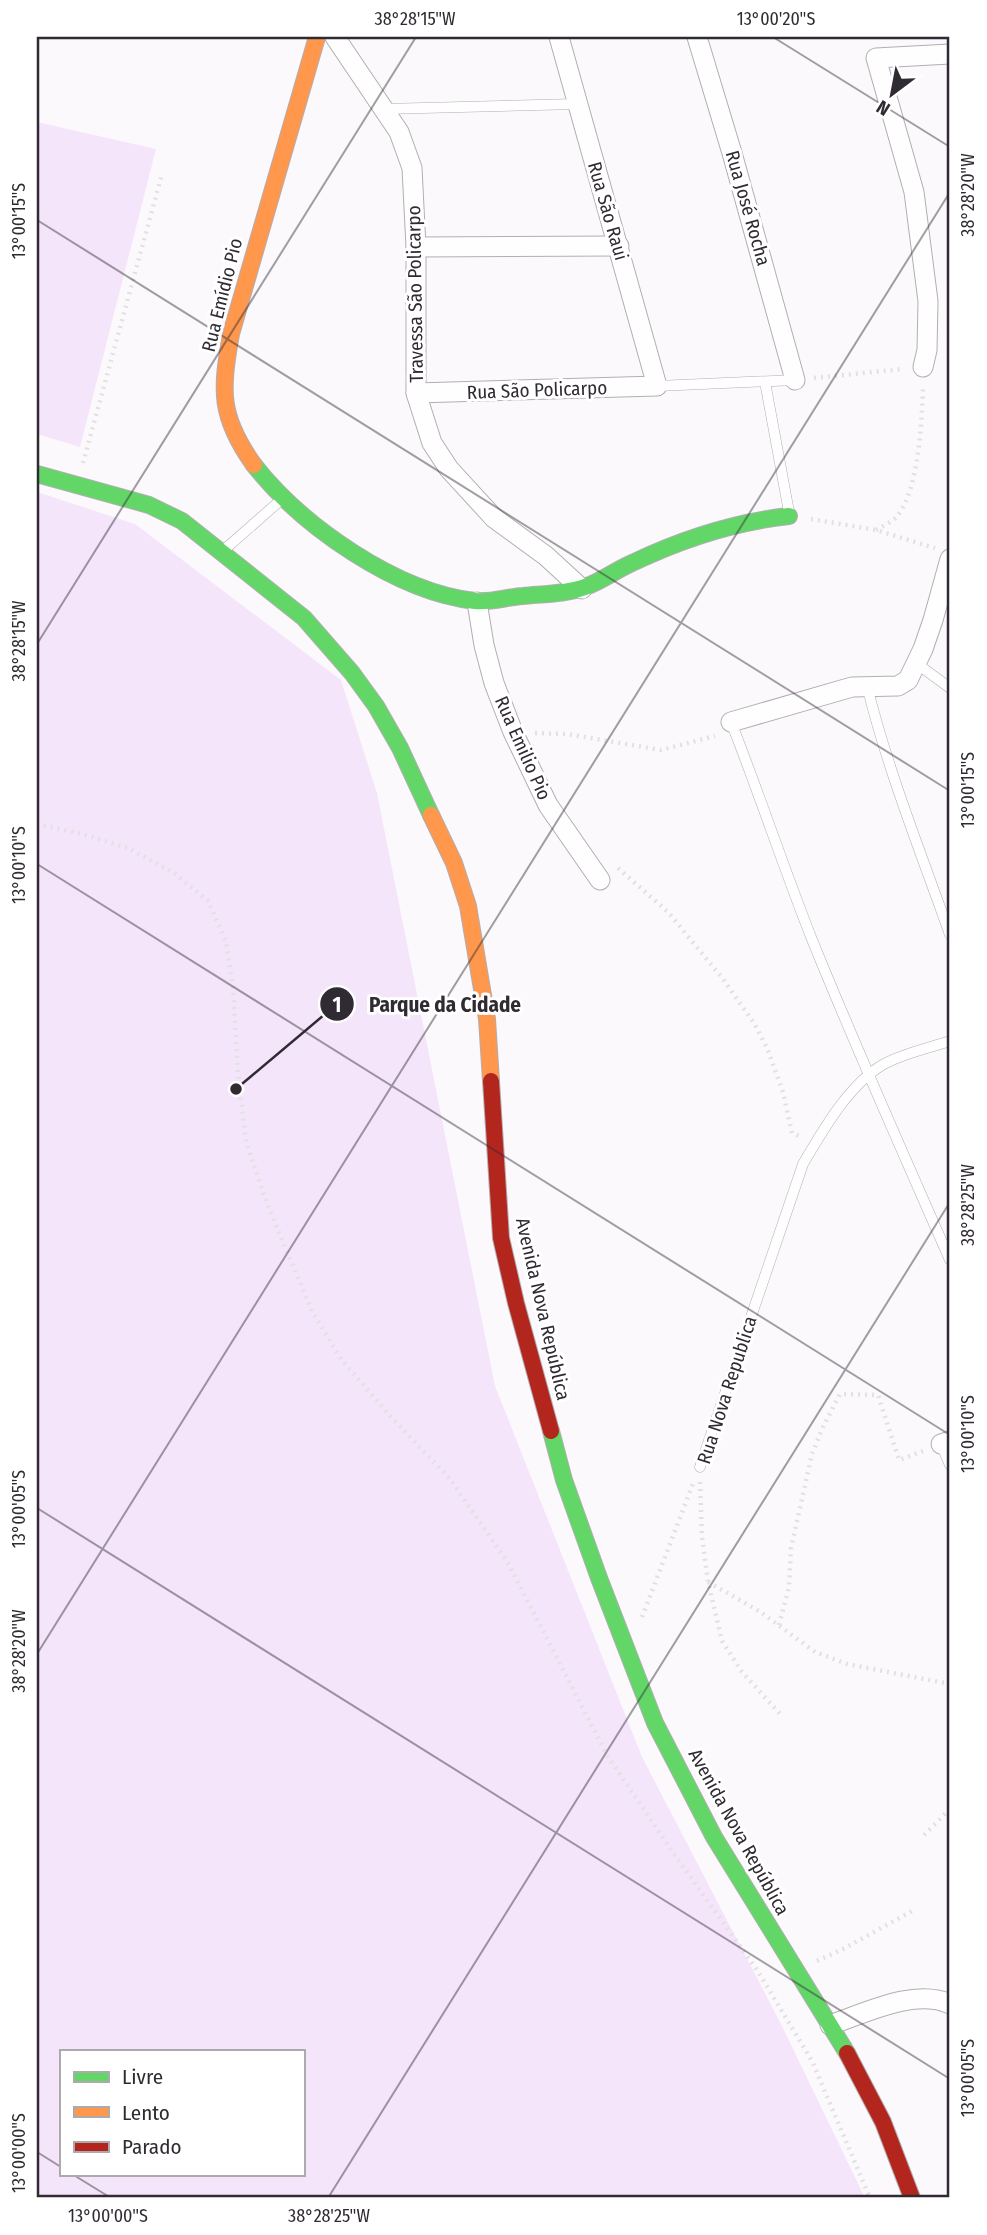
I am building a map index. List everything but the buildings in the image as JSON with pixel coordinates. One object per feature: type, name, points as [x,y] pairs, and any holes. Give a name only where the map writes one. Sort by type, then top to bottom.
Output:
[{"type":"street","name":"Rua Emídio Pio","points":[[317,37],[231,334],[225,372],[225,408],[237,439],[259,472],[282,499],[328,537],[376,566],[427,587],[477,602]]},
{"type":"street","name":"Travessa São Policarpo","points":[[335,37],[399,132],[412,167],[416,247],[416,393],[432,443],[449,469],[495,518],[546,556],[582,589]]},
{"type":"street","name":"Rua São Raui","points":[[559,37],[657,386]]},
{"type":"street","name":"Rua José Rocha","points":[[697,37],[795,380]]},
{"type":"street","points":[[923,367],[927,350],[928,302],[914,192],[876,58],[950,54]]},
{"type":"street","points":[[416,247],[619,246]]},
{"type":"street","name":"Rua São Policarpo","points":[[416,393],[657,386]]},
{"type":"street","name":"Avenida Nova República","points":[[37,474],[149,505],[182,521],[222,551],[304,618],[352,673],[376,706],[400,748],[454,863],[468,906],[487,1019],[501,1238],[564,1480],[655,1723],[714,1837],[830,2025],[874,2103],[912,2198]]},
{"type":"street","points":[[477,602],[582,589],[665,548],[742,522],[789,516]]},
{"type":"street","points":[[732,726],[852,687],[898,686],[908,680],[933,620],[944,554]]},
{"type":"street","name":"Rua Emilio Pio","points":[[477,602],[494,683],[513,732],[548,805],[600,880]]},
{"type":"street","points":[[830,2025],[911,1998],[931,1998],[950,2004]]},
{"type":"lane","points":[[384,109],[577,104]]},
{"type":"lane","points":[[657,386],[795,380]]},
{"type":"lane","points":[[765,382],[789,516]]},
{"type":"lane","points":[[222,551],[282,499]]},
{"type":"lane","points":[[916,663],[950,688]]},
{"type":"lane","points":[[867,685],[893,778],[950,935]]},
{"type":"lane","points":[[732,726],[810,934],[950,1260]]},
{"type":"lane","name":"Rua Nova Republica","points":[[700,1467],[796,1181],[815,1143],[844,1101],[869,1075],[896,1059],[950,1041]]},
{"type":"lane","points":[[946,1443],[950,1465]]},
{"type":"path","points":[[77,485],[162,174]]},
{"type":"path","points":[[795,380],[923,367],[922,424],[910,488],[898,515],[876,530]]},
{"type":"path","points":[[789,516],[876,530],[944,554]]},
{"type":"path","points":[[513,732],[567,734],[661,750],[684,746],[732,726]]},
{"type":"path","points":[[37,824],[128,848],[174,873],[208,901],[226,941],[246,1142],[267,1204],[313,1313],[341,1359],[450,1479],[508,1563],[607,1755],[757,1970],[812,2062],[870,2198]]},
{"type":"path","points":[[610,860],[668,912],[723,979],[754,1023],[767,1048],[783,1092],[792,1133],[815,1143]]},
{"type":"path","points":[[779,1625],[789,1587],[791,1548],[812,1454],[840,1394],[878,1395],[899,1460],[946,1443]]},
{"type":"path","points":[[628,1654],[700,1467]]},
{"type":"path","name":"Rua Nova Republica","points":[[700,1467],[702,1537],[708,1582],[722,1641],[742,1672],[780,1714]]},
{"type":"path","points":[[708,1582],[759,1611],[815,1652],[847,1664],[950,1684]]},
{"type":"path","points":[[924,1835],[950,1809]]},
{"type":"path","points":[[795,1970],[845,1948],[912,1911]]},
{"type":"shaded area","points":[[37,122],[156,149],[80,447],[37,434]]},
{"type":"shaded area","points":[[37,492],[135,524],[341,680],[377,793],[495,1386],[642,1757],[781,2024],[865,2198],[37,2198]]},
{"type":"traffic: fast","points":[[254,465],[298,511],[353,552],[414,585],[475,601],[578,589],[689,539],[748,522],[789,516]]},
{"type":"traffic: fast","points":[[37,474],[149,505],[182,521],[304,618],[352,673],[376,706],[400,748],[431,815]]},
{"type":"traffic: fast","points":[[551,1431],[564,1480],[655,1723],[714,1837],[847,2053]]},
{"type":"traffic: slow","points":[[254,465],[234,432],[229,417],[225,372],[231,334],[317,37]]},
{"type":"traffic: slow","points":[[431,815],[454,863],[468,906],[487,1019],[491,1081]]},
{"type":"traffic: jam","points":[[491,1081],[501,1238],[551,1431]]},
{"type":"traffic: jam","points":[[847,2053],[883,2122],[912,2198]]},
{"type":"place","name":"Parque da Cidade","points":[[236,1089]]}]
